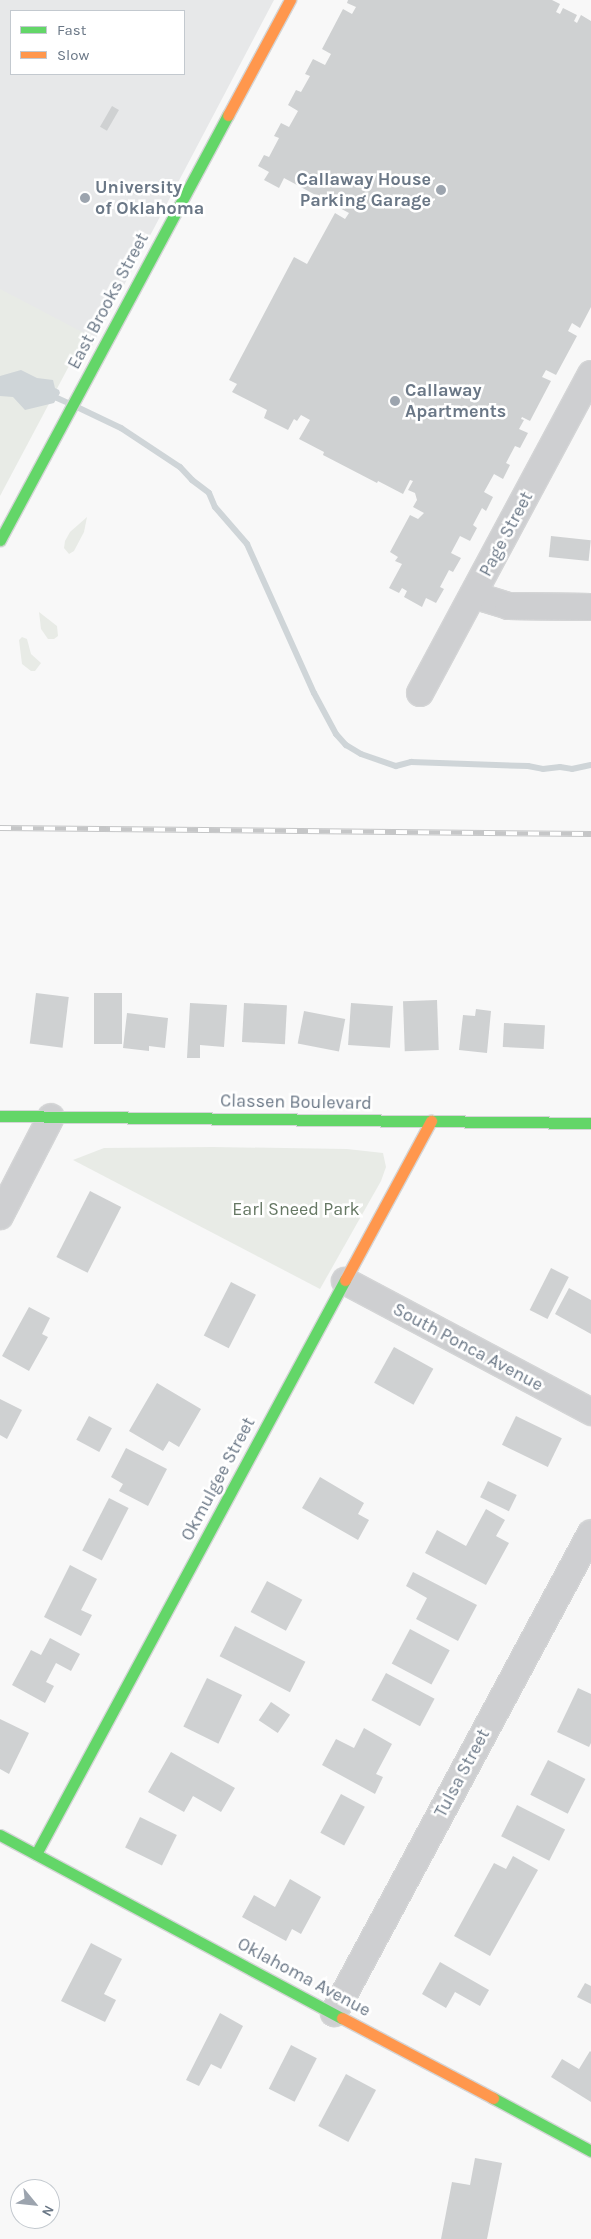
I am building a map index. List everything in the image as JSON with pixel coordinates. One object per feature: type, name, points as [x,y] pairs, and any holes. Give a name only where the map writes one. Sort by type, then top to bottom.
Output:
[{"type":"street","name":"East Brooks Street","points":[[0,540],[290,0]]},
{"type":"street","name":"Page Street","points":[[420,693],[591,374]]},
{"type":"street","points":[[473,594],[508,606],[591,607]]},
{"type":"street","name":"Classen Boulevard","points":[[0,1116],[591,1123]]},
{"type":"street","points":[[0,1216],[51,1116]]},
{"type":"street","name":"Okmulgee Street","points":[[36,1854],[431,1121]]},
{"type":"street","name":"South Ponca Avenue","points":[[345,1281],[591,1412]]},
{"type":"street","name":"Tulsa Street","points":[[334,2013],[591,1533]]},
{"type":"street","name":"Oklahoma Avenue","points":[[0,1835],[591,2151]]},
{"type":"shaded area","name":"University of Oklahoma","points":[[0,0],[274,0],[82,365],[0,323]]},
{"type":"shaded area","points":[[21,370],[37,378],[53,380],[55,388],[60,393],[54,403],[25,410],[13,397],[0,396],[0,376]]},
{"type":"green space","points":[[0,289],[86,334],[0,496]]},
{"type":"green space","points":[[87,517],[84,532],[74,551],[69,554],[64,548],[65,541],[70,532]]},
{"type":"green space","points":[[39,612],[57,626],[58,636],[54,639],[48,639],[41,629]]},
{"type":"green space","points":[[22,637],[27,639],[31,654],[41,663],[35,671],[31,671],[22,664],[19,640]]},
{"type":"green space","name":"Earl Sneed Park","points":[[104,1148],[347,1149],[383,1153],[386,1167],[381,1181],[320,1289],[73,1160]]},
{"type":"building","points":[[348,0],[552,0],[560,4],[556,12],[560,14],[563,8],[577,15],[574,21],[577,23],[581,15],[591,21],[591,307],[580,328],[572,323],[568,331],[577,336],[556,375],[546,370],[542,377],[551,381],[530,421],[522,417],[521,419],[524,420],[519,429],[528,433],[520,448],[515,446],[506,463],[510,465],[503,479],[494,474],[484,492],[493,497],[486,511],[482,508],[473,525],[477,528],[470,541],[460,536],[451,553],[461,558],[453,572],[449,570],[440,587],[444,589],[436,603],[426,598],[422,607],[404,597],[407,591],[402,588],[399,593],[389,588],[402,564],[395,561],[398,557],[390,552],[410,515],[418,519],[424,513],[413,507],[417,500],[415,493],[408,490],[413,481],[410,480],[403,494],[378,481],[377,483],[323,455],[324,452],[299,439],[310,420],[301,415],[297,421],[294,419],[288,430],[264,418],[267,410],[232,392],[237,384],[229,380],[294,257],[307,264],[335,213],[345,219],[349,213],[284,178],[279,188],[264,180],[269,172],[258,166],[264,155],[269,157],[279,138],[274,136],[281,123],[289,127],[298,111],[288,105],[296,90],[301,92],[310,76],[305,74],[313,59],[325,65],[331,54],[322,49],[343,9],[352,14],[356,7],[347,3]]},
{"type":"building","points":[[112,106],[119,110],[107,131],[100,127]]},
{"type":"building","points":[[551,536],[591,540],[589,561],[549,557]]},
{"type":"building","points":[[36,993],[69,997],[63,1048],[30,1044]]},
{"type":"building","points":[[94,993],[122,993],[122,1044],[94,1044]]},
{"type":"building","points":[[437,1000],[439,1050],[405,1051],[403,1001]]},
{"type":"building","points":[[190,1003],[227,1005],[224,1047],[200,1045],[200,1058],[187,1058]]},
{"type":"building","points":[[244,1003],[287,1005],[285,1044],[242,1042]]},
{"type":"building","points":[[351,1003],[393,1006],[390,1048],[348,1045]]},
{"type":"building","points":[[476,1009],[491,1011],[487,1053],[459,1050],[463,1015],[475,1016]]},
{"type":"building","points":[[304,1011],[345,1019],[339,1051],[298,1043]]},
{"type":"building","points":[[127,1013],[168,1018],[165,1048],[149,1046],[149,1051],[123,1048]]},
{"type":"building","points":[[504,1023],[545,1025],[544,1049],[503,1047]]},
{"type":"building","points":[[90,1191],[121,1207],[88,1273],[56,1257]]},
{"type":"building","points":[[551,1268],[569,1277],[547,1319],[530,1310]]},
{"type":"building","points":[[231,1282],[256,1295],[229,1348],[204,1335]]},
{"type":"building","points":[[569,1288],[591,1300],[591,1334],[555,1314]]},
{"type":"building","points":[[29,1307],[50,1318],[42,1334],[48,1337],[29,1371],[2,1356]]},
{"type":"building","points":[[394,1347],[433,1369],[413,1405],[374,1383]]},
{"type":"building","points":[[157,1383],[201,1409],[179,1447],[169,1441],[163,1451],[129,1431]]},
{"type":"building","points":[[0,1399],[22,1410],[7,1439],[0,1435]]},
{"type":"building","points":[[89,1416],[112,1428],[99,1452],[76,1440]]},
{"type":"building","points":[[516,1416],[562,1438],[548,1467],[502,1445]]},
{"type":"building","points":[[126,1448],[167,1469],[148,1506],[119,1491],[123,1484],[111,1477]]},
{"type":"building","points":[[320,1477],[364,1503],[358,1514],[369,1520],[358,1540],[302,1508]]},
{"type":"building","points":[[488,1481],[517,1495],[509,1511],[480,1497]]},
{"type":"building","points":[[109,1498],[129,1508],[102,1561],[82,1551]]},
{"type":"building","points":[[486,1509],[505,1520],[496,1536],[509,1543],[486,1585],[425,1553],[437,1530],[466,1546]]},
{"type":"building","points":[[70,1565],[97,1579],[81,1610],[92,1615],[81,1636],[44,1617]]},
{"type":"building","points":[[413,1572],[477,1605],[458,1641],[416,1619],[427,1598],[406,1586]]},
{"type":"building","points":[[267,1581],[302,1600],[286,1631],[251,1612]]},
{"type":"building","points":[[235,1626],[305,1662],[290,1692],[220,1656]]},
{"type":"building","points":[[410,1629],[450,1650],[431,1685],[392,1663]]},
{"type":"building","points":[[50,1638],[80,1654],[71,1671],[56,1663],[46,1682],[54,1686],[45,1703],[12,1685],[31,1650],[41,1655]]},
{"type":"building","points":[[386,1673],[435,1699],[420,1726],[371,1700]]},
{"type":"building","points":[[207,1678],[242,1695],[218,1744],[183,1727]]},
{"type":"building","points":[[578,1688],[591,1694],[591,1743],[589,1747],[557,1732]]},
{"type":"building","points":[[271,1702],[290,1715],[278,1733],[259,1720]]},
{"type":"building","points":[[0,1719],[29,1733],[9,1774],[0,1769]]},
{"type":"building","points":[[364,1728],[392,1744],[376,1774],[383,1777],[375,1794],[322,1765],[336,1739],[354,1748]]},
{"type":"building","points":[[171,1752],[235,1788],[221,1812],[193,1796],[184,1812],[148,1792]]},
{"type":"building","points":[[548,1760],[585,1779],[568,1814],[530,1795]]},
{"type":"building","points":[[341,1794],[365,1807],[344,1846],[320,1833]]},
{"type":"building","points":[[517,1805],[565,1830],[549,1861],[501,1836]]},
{"type":"building","points":[[140,1817],[177,1835],[162,1866],[125,1848]]},
{"type":"building","points":[[513,1856],[538,1870],[490,1956],[454,1936],[494,1863],[506,1869]]},
{"type":"building","points":[[290,1879],[321,1897],[301,1934],[292,1929],[286,1941],[242,1917],[254,1895],[275,1907]]},
{"type":"building","points":[[91,1943],[122,1959],[104,1994],[116,2000],[105,2022],[61,2001]]},
{"type":"building","points":[[440,1962],[489,1990],[480,2006],[455,1992],[446,2008],[422,1994]]},
{"type":"building","points":[[585,1983],[591,1986],[591,2004],[577,1997]]},
{"type":"building","points":[[220,2013],[243,2026],[221,2069],[211,2064],[199,2086],[186,2080]]},
{"type":"building","points":[[291,2045],[317,2058],[295,2102],[269,2089]]},
{"type":"building","points":[[590,2051],[591,2102],[551,2077],[562,2059],[579,2069]]},
{"type":"building","points":[[346,2074],[376,2090],[348,2142],[318,2126]]},
{"type":"building","points":[[475,2158],[502,2163],[487,2239],[441,2239],[452,2182],[470,2185]]},
{"type":"waterway","points":[[57,398],[68,403]]},
{"type":"waterway","points":[[79,408],[121,428],[180,467],[192,480],[209,493],[215,507],[247,544],[314,693],[336,734],[346,745],[361,754],[396,766],[411,762],[528,766],[543,769],[560,767],[572,769],[591,765]]},
{"type":"railway","points":[[0,828],[591,834]]},
{"type":"traffic: fast","points":[[0,540],[228,115]]},
{"type":"traffic: fast","points":[[0,1116],[591,1123]]},
{"type":"traffic: fast","points":[[36,1854],[345,1280]]},
{"type":"traffic: fast","points":[[0,1835],[342,2018]]},
{"type":"traffic: fast","points":[[493,2098],[591,2151]]},
{"type":"traffic: slow","points":[[228,115],[290,0]]},
{"type":"traffic: slow","points":[[345,1280],[431,1121]]},
{"type":"traffic: slow","points":[[342,2018],[493,2098]]},
{"type":"place","name":"Callaway House Parking Garage","points":[[441,190]]},
{"type":"place","name":"University of Oklahoma","points":[[85,198]]},
{"type":"place","name":"Callaway Apartments","points":[[395,401]]}]
